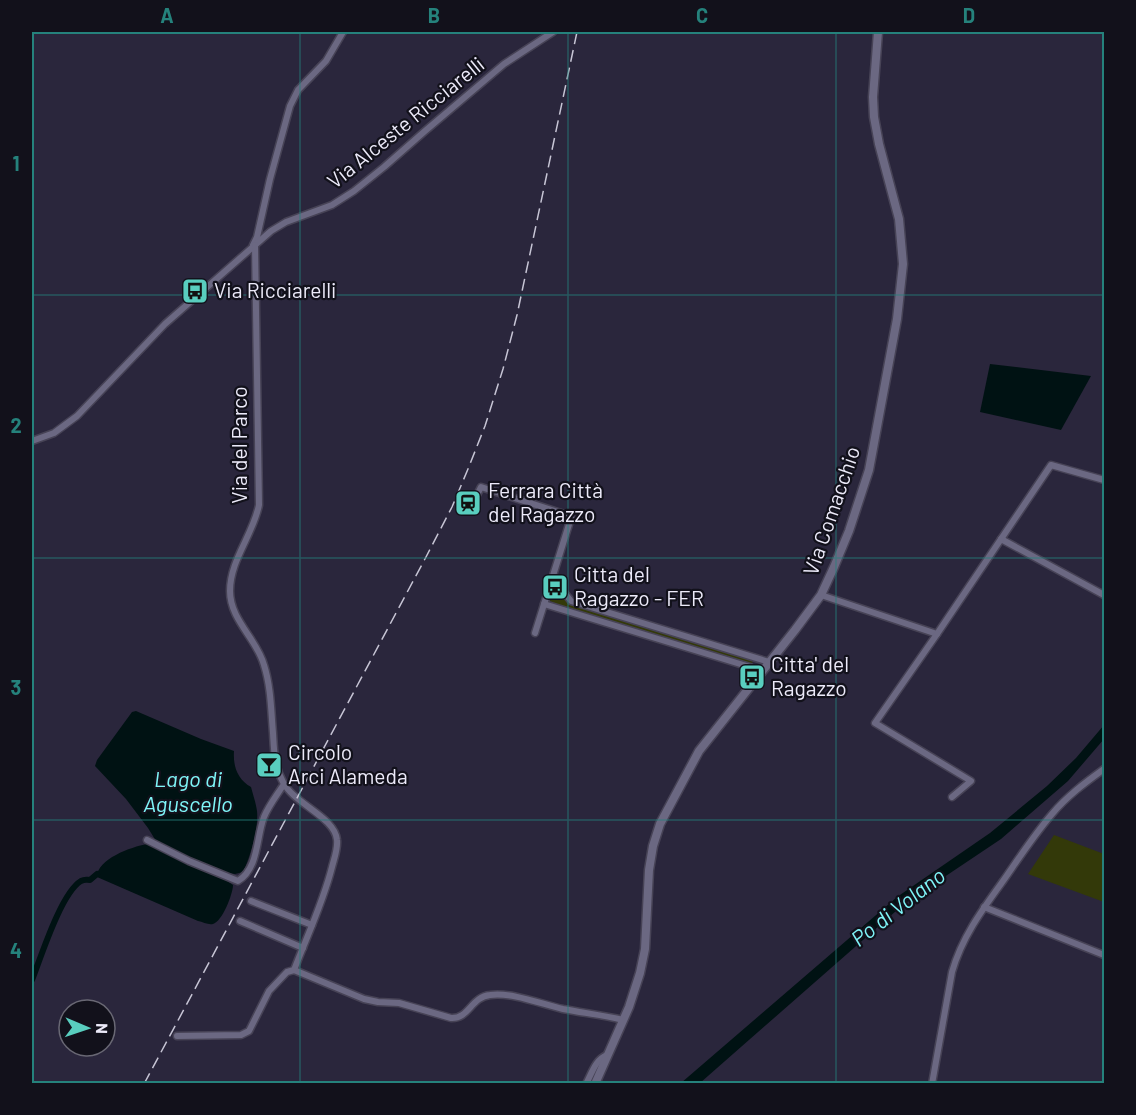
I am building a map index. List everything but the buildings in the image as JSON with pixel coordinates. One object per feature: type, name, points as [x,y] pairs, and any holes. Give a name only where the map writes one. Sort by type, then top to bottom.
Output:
[{"type":"main road","name":"Via Comacchio","points":[[595,1083],[636,988],[643,960],[649,870],[660,824],[699,751],[821,595],[849,531],[869,470],[897,319],[903,250],[899,219],[873,111],[878,32]]},
{"type":"street","name":"Via del Parco","points":[[177,1036],[244,1034],[251,1027],[269,991],[287,972],[294,970],[321,904],[337,847],[336,835],[331,825],[297,799],[279,776],[275,760],[264,665],[259,652],[236,615],[230,594],[234,569],[256,516],[259,499],[254,246],[282,130],[292,101],[301,87],[326,61],[343,32]]},
{"type":"street","name":"Via Alceste Ricciarelli","points":[[32,441],[54,434],[77,416],[170,320],[262,239],[280,225],[325,208],[354,191],[504,64],[553,32]]},
{"type":"street","name":"Via del Parco","points":[[260,219],[262,239]]},
{"type":"street","points":[[258,228],[262,239]]},
{"type":"street","points":[[952,797],[972,781],[874,723],[937,634],[1050,465],[1104,480]]},
{"type":"street","points":[[475,499],[481,488],[569,516],[571,520],[535,633]]},
{"type":"street","points":[[1001,538],[1104,595]]},
{"type":"street","points":[[551,582],[559,586],[571,601],[769,662]]},
{"type":"street","points":[[821,595],[937,634]]},
{"type":"street","points":[[544,604],[750,667],[760,674]]},
{"type":"street","points":[[932,1083],[954,965],[968,932],[1034,836],[1054,812],[1104,769]]},
{"type":"street","points":[[147,840],[189,861],[238,881],[244,877],[250,866],[264,817],[284,784]]},
{"type":"street","points":[[251,901],[312,925]]},
{"type":"street","points":[[984,907],[1104,955]]},
{"type":"street","points":[[240,921],[303,948]]},
{"type":"street","points":[[294,970],[364,999],[399,1003],[452,1018],[462,1016],[480,997],[494,994],[623,1020]]},
{"type":"street","name":"Via Comacchio","points":[[586,1083],[596,1063],[607,1055]]},
{"type":"green space","points":[[553,591],[568,601],[753,660],[752,664],[560,605],[550,601]]},
{"type":"green space","points":[[1054,835],[1104,854],[1104,902],[1028,874]]},
{"type":"water","points":[[990,364],[1091,376],[1061,430],[980,412]]},
{"type":"water","name":"Lago di Aguscello","points":[[136,711],[234,751],[237,772],[242,780],[251,787],[257,811],[257,825],[243,872],[235,874],[220,872],[156,841],[126,799],[95,766],[132,712]]},
{"type":"water","name":"Po di Volano","points":[[1104,725],[1104,739],[1068,781],[1001,839],[904,904],[700,1083],[681,1083],[897,897],[990,833],[1047,786],[1076,758]]},
{"type":"water","points":[[147,844],[233,885],[226,907],[216,922],[209,924],[198,921],[97,877],[98,871],[109,859],[124,851]]},
{"type":"waterway","points":[[32,980],[52,926],[66,898],[81,881],[90,880],[97,874]]},
{"type":"railway","points":[[144,1084],[426,557],[452,507],[468,469],[485,426],[517,315],[577,32]]},
{"type":"place","name":"Via Ricciarelli","points":[[195,291]]},
{"type":"place","name":"Ferrara Città del Ragazzo","points":[[468,503]]},
{"type":"place","name":"Citta del Ragazzo - FER","points":[[555,587]]},
{"type":"place","name":"Citta' del Ragazzo","points":[[752,677]]},
{"type":"place","name":"Circolo Arci Alameda","points":[[269,765]]}]
